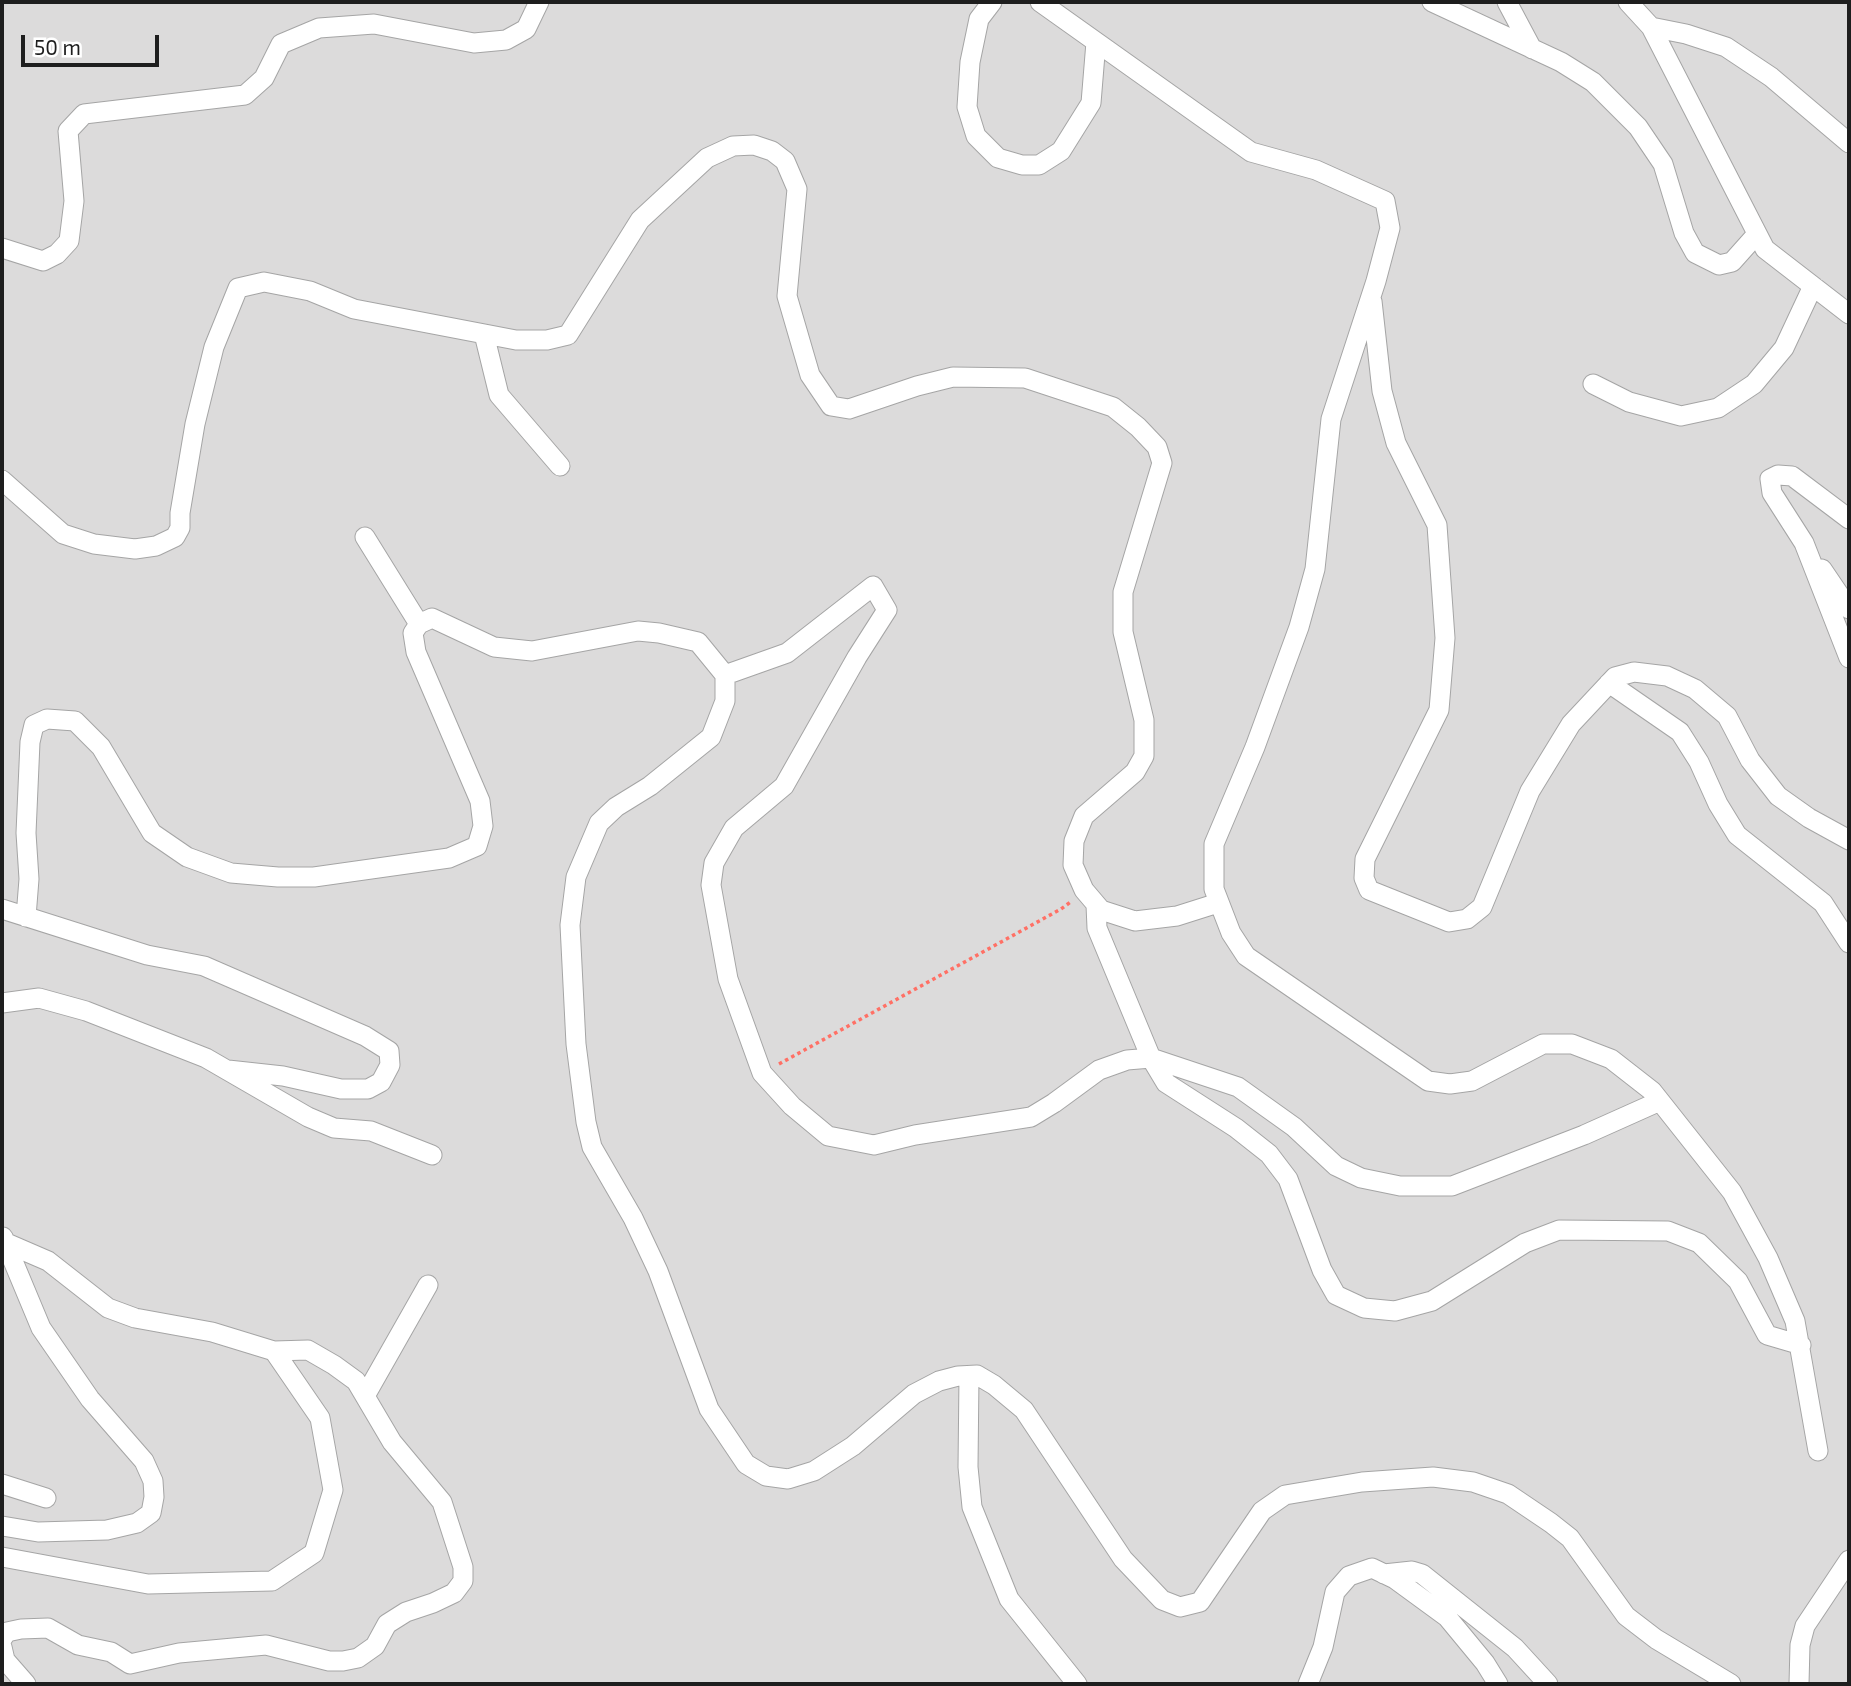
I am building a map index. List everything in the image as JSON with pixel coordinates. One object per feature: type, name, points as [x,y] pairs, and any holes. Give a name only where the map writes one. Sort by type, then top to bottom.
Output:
[{"type":"street","points":[[2,248],[43,261],[57,254],[69,241],[74,201],[68,131],[84,114],[245,95],[264,78],[281,44],[319,28],[374,24],[474,43],[506,40],[526,29],[539,2]]},
{"type":"street","points":[[992,2],[979,19],[970,62],[967,107],[976,136],[998,158],[1022,165],[1039,165],[1061,151],[1091,103],[1096,42]]},
{"type":"street","points":[[1040,2],[1251,152],[1316,170],[1385,201],[1391,228],[1331,419],[1315,569],[1299,627],[1255,747],[1214,844],[1214,889],[1231,933],[1246,956],[1428,1081],[1450,1084],[1472,1081],[1543,1044],[1572,1044],[1611,1059],[1652,1091],[1732,1192],[1768,1258],[1795,1321],[1818,1451]]},
{"type":"street","points":[[1432,2],[1561,62],[1593,82],[1638,127],[1663,164],[1684,233],[1695,253],[1719,265],[1732,262],[1757,234]]},
{"type":"street","points":[[1507,2],[1532,48]]},
{"type":"street","points":[[1628,2],[1651,27],[1765,249],[1849,314]]},
{"type":"street","points":[[1651,27],[1686,34],[1726,47],[1771,77],[1849,143]]},
{"type":"street","points":[[2,480],[63,534],[94,544],[135,549],[156,546],[175,537],[180,528],[180,513],[195,424],[214,347],[238,288],[264,282],[310,291],[354,309],[516,341],[547,341],[568,335],[640,220],[707,158],[733,146],[754,145],[772,151],[785,161],[797,189],[787,296],[810,375],[831,406],[849,409],[953,377],[1025,378],[1113,407],[1138,426],[1157,447],[1162,463],[1123,592],[1123,632],[1144,720],[1144,756],[1135,772],[1084,816],[1074,841],[1073,864],[1090,897],[1101,910],[1135,921],[1177,916],[1218,903]]},
{"type":"street","points":[[1593,384],[1629,402],[1681,416],[1718,408],[1754,384],[1784,348],[1813,286]]},
{"type":"street","points":[[1371,297],[1382,390],[1396,443],[1437,525],[1445,638],[1439,710],[1365,859],[1364,878],[1369,890],[1449,922],[1468,919],[1482,907],[1530,791],[1571,724],[1615,677],[1634,672],[1667,676],[1695,689],[1727,716],[1750,760],[1778,796],[1849,841]]},
{"type":"street","points":[[484,334],[499,395],[561,466]]},
{"type":"street","points":[[1849,519],[1792,476],[1778,475],[1770,479],[1772,493],[1849,609]]},
{"type":"street","points":[[365,537],[419,624]]},
{"type":"street","points":[[1804,543],[1849,658]]},
{"type":"street","points":[[725,675],[787,653],[873,586],[887,610],[857,657],[784,786],[734,828],[714,863],[711,885],[728,979],[762,1073],[792,1107],[828,1136],[874,1145],[915,1135],[1031,1117],[1099,1070],[1127,1060],[1151,1058],[1238,1087],[1294,1127],[1336,1166],[1361,1178],[1399,1186],[1452,1186],[1584,1135],[1660,1101]]},
{"type":"street","points":[[26,917],[29,879],[26,832],[30,742],[34,725],[47,719],[75,721],[101,747],[152,834],[187,857],[231,873],[314,877],[449,858],[477,846],[483,826],[480,801],[416,652],[413,633],[419,624],[432,618],[494,647],[532,651],[638,631],[698,642],[725,675],[725,701],[711,737],[598,823],[576,877],[570,925],[576,1044],[592,1147],[633,1218],[658,1271],[709,1409],[746,1464],[766,1476],[788,1479],[814,1471],[853,1446],[914,1394],[939,1381],[977,1375],[994,1385],[1024,1410],[1123,1559],[1162,1600],[1180,1607],[1200,1602],[1262,1511],[1285,1495],[1362,1482],[1433,1477],[1473,1482],[1508,1494],[1551,1522],[1570,1538],[1626,1616],[1657,1639],[1731,1684]]},
{"type":"street","points":[[1609,683],[1680,732],[1737,835],[1823,903],[1849,943]]},
{"type":"street","points":[[1090,897],[1097,928],[1151,1058],[1166,1083],[1236,1128],[1269,1154],[1288,1179],[1322,1270],[1336,1295],[1364,1308],[1395,1311],[1432,1301],[1525,1242],[1559,1230],[1668,1231],[1699,1243],[1738,1281],[1767,1335],[1801,1345]]},
{"type":"street","points":[[2,909],[147,956],[204,966],[365,1036],[389,1051],[390,1065],[382,1082],[368,1089],[341,1089],[283,1076],[228,1070]]},
{"type":"street","points":[[2,1003],[39,998],[86,1011],[206,1058],[308,1117],[334,1128],[371,1131],[432,1155]]},
{"type":"street","points":[[2,1639],[7,1632],[14,1630],[48,1628],[78,1645],[111,1653],[130,1664],[178,1653],[266,1645],[329,1661],[358,1658],[375,1646],[387,1624],[406,1612],[454,1593],[463,1581],[463,1567],[442,1502],[392,1442],[356,1381],[334,1364],[308,1350],[274,1351],[212,1332],[135,1318],[108,1308],[48,1261],[3,1237]]},
{"type":"street","points":[[2,1526],[38,1532],[107,1530],[137,1523],[151,1513],[154,1497],[153,1481],[144,1461],[90,1399],[41,1328],[3,1237]]},
{"type":"street","points":[[365,1396],[428,1285]]},
{"type":"street","points":[[2,1557],[148,1584],[272,1581],[314,1553],[333,1490],[320,1418],[274,1351]]},
{"type":"street","points":[[969,1376],[968,1467],[972,1507],[1009,1600],[1077,1684]]},
{"type":"street","points":[[2,1484],[46,1497]]},
{"type":"street","points":[[1799,1684],[1800,1646],[1805,1626],[1849,1560]]},
{"type":"street","points":[[1308,1684],[1322,1647],[1335,1592],[1349,1576],[1372,1568],[1395,1579],[1447,1617],[1485,1663],[1497,1684]]},
{"type":"street","points":[[1384,1574],[1412,1571],[1422,1574],[1515,1648],[1548,1684]]},
{"type":"street","points":[[2,1647],[5,1660],[26,1684]]},
{"type":"path","points":[[762,1073],[1061,909],[1090,897]]},
{"type":"shaded area","points":[[2,2],[1849,2],[1849,1684],[2,1684]]}]
